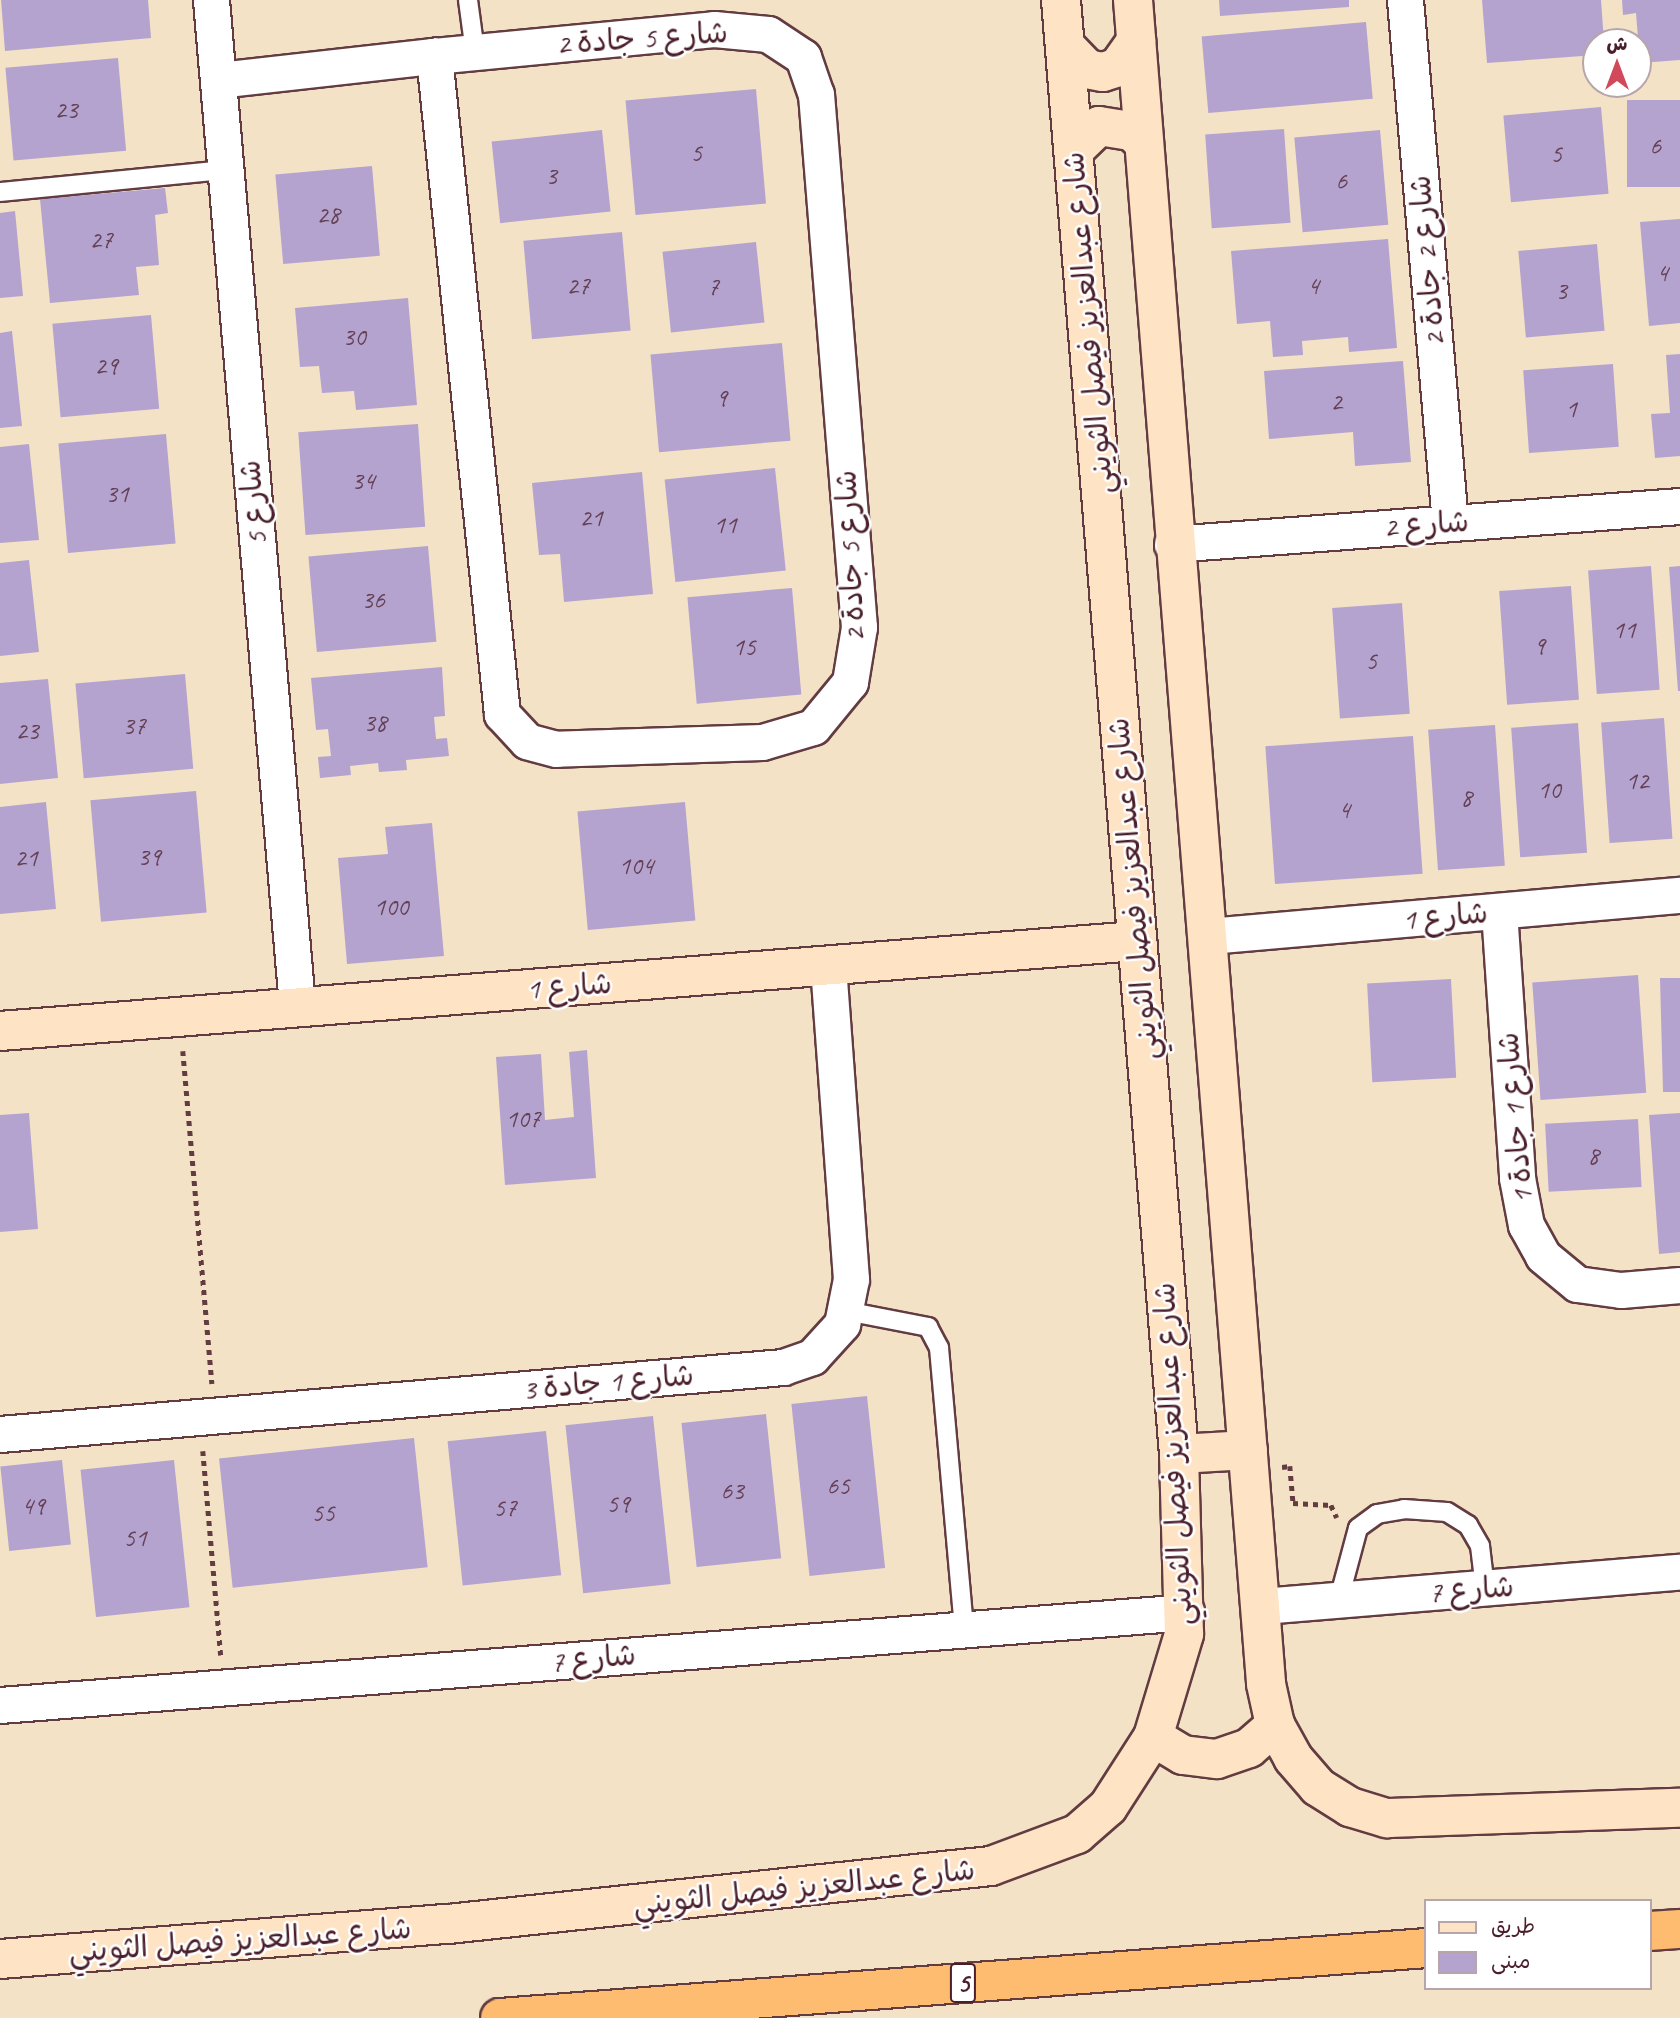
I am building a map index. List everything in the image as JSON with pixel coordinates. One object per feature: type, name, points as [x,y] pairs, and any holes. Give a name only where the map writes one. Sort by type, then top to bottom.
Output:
[{"type":"highway","points":[[1652,1931],[1680,1929]]},
{"type":"highway","name":"5","points":[[500,2018],[1424,1948]]},
{"type":"street","name":"شارع 5","points":[[211,0],[297,1005]]},
{"type":"street","name":"شارع عبدالعزيز فيصل الثويني","points":[[0,1959],[448,1924],[950,1874],[1036,1853],[1077,1834],[1108,1807],[1153,1737],[1178,1668],[1186,1612],[1179,1454],[1061,0]]},
{"type":"street","points":[[1133,0],[1172,544],[1209,936],[1249,1460],[1275,1725],[1293,1758],[1318,1787],[1350,1807],[1387,1818],[1680,1808]]},
{"type":"street","name":"شارع 2 جادة 2","points":[[1405,0],[1450,523]]},
{"type":"street","name":"شارع 5 جادة 2","points":[[219,80],[434,56],[729,29],[786,43],[811,73],[859,627],[842,699],[796,736],[556,748],[527,741],[502,714],[434,56]]},
{"type":"street","points":[[1065,46],[1080,65],[1103,72],[1118,67],[1136,41]]},
{"type":"street","points":[[1075,149],[1099,126],[1132,131],[1144,142]]},
{"type":"street","name":"شارع 2","points":[[1172,544],[1680,506]]},
{"type":"street","name":"شارع 1","points":[[1209,936],[1680,895]]},
{"type":"street","name":"شارع 1 جادة 1","points":[[1499,911],[1517,1178],[1526,1225],[1550,1265],[1577,1284],[1621,1290],[1680,1285]]},
{"type":"street","name":"شارع 1","points":[[0,1031],[297,1005],[828,968],[1137,941]]},
{"type":"street","name":"شارع 1 جادة 3","points":[[0,1434],[783,1367],[824,1347],[846,1311],[851,1261],[828,968]]},
{"type":"street","points":[[1179,1454],[1249,1460]]},
{"type":"street","name":"شارع 7","points":[[1262,1605],[1680,1572]]},
{"type":"street","name":"شارع 7","points":[[0,1705],[1186,1612]]},
{"type":"street","points":[[1153,1737],[1183,1755],[1217,1759],[1250,1748],[1275,1725]]},
{"type":"lane","points":[[468,0],[475,52]]},
{"type":"lane","points":[[0,192],[225,170]]},
{"type":"lane","points":[[846,1311],[928,1327],[939,1349],[964,1629]]},
{"type":"lane","points":[[1339,1600],[1350,1544],[1377,1514],[1447,1512],[1475,1535],[1485,1588]]},
{"type":"path","points":[[180,1016],[224,1688]]},
{"type":"path","points":[[1249,1460],[1290,1466],[1293,1503],[1331,1505],[1350,1544]]},
{"type":"building","points":[[1,0],[148,0],[151,38],[5,51]]},
{"type":"building","points":[[1219,0],[1349,0],[1349,7],[1220,16]]},
{"type":"building","points":[[1482,0],[1601,0],[1603,28],[1582,28],[1582,56],[1487,63]]},
{"type":"building","points":[[1622,0],[1680,0],[1680,60],[1652,62],[1652,28],[1637,28],[1636,13],[1623,15]]},
{"type":"building","points":[[1366,22],[1373,99],[1208,113],[1202,36]]},
{"type":"building","points":[[118,58],[126,151],[14,160],[5,68]]},
{"type":"building","points":[[756,89],[766,204],[636,215],[625,100]]},
{"type":"building","points":[[1627,100],[1680,100],[1680,187],[1627,187]]},
{"type":"building","points":[[1601,107],[1609,194],[1511,202],[1503,116]]},
{"type":"building","points":[[1284,129],[1291,223],[1212,228],[1205,135]]},
{"type":"building","points":[[602,130],[611,212],[500,223],[492,142]]},
{"type":"building","points":[[1380,130],[1388,225],[1303,232],[1294,137]]},
{"type":"building","points":[[372,166],[380,256],[283,264],[275,174]]},
{"type":"building","points":[[165,188],[168,213],[155,215],[159,265],[136,267],[139,295],[50,303],[40,199]]},
{"type":"building","points":[[15,211],[23,296],[0,298],[0,213]]},
{"type":"building","points":[[1680,219],[1680,323],[1649,326],[1640,222]]},
{"type":"building","points":[[622,232],[631,331],[532,339],[523,241]]},
{"type":"building","points":[[1388,239],[1397,348],[1349,352],[1348,337],[1302,341],[1303,355],[1273,357],[1270,321],[1237,324],[1231,251]]},
{"type":"building","points":[[756,242],[764,323],[671,332],[663,252]]},
{"type":"building","points":[[1597,244],[1605,331],[1526,338],[1518,251]]},
{"type":"building","points":[[408,298],[417,405],[356,410],[354,391],[322,393],[319,366],[300,367],[295,308]]},
{"type":"building","points":[[151,315],[159,409],[61,417],[52,324]]},
{"type":"building","points":[[12,331],[22,426],[0,428],[0,333]]},
{"type":"building","points":[[782,343],[791,441],[659,452],[651,355]]},
{"type":"building","points":[[1680,354],[1680,456],[1655,458],[1651,414],[1670,413],[1666,355]]},
{"type":"building","points":[[1403,361],[1411,462],[1355,466],[1353,432],[1269,439],[1264,371]]},
{"type":"building","points":[[1613,364],[1619,447],[1529,453],[1523,370]]},
{"type":"building","points":[[418,424],[425,527],[305,535],[298,432]]},
{"type":"building","points":[[166,434],[176,544],[68,553],[58,443]]},
{"type":"building","points":[[29,444],[39,540],[0,543],[0,447]]},
{"type":"building","points":[[775,468],[786,570],[675,582],[665,480]]},
{"type":"building","points":[[642,472],[653,594],[564,602],[560,554],[539,555],[532,483]]},
{"type":"building","points":[[428,546],[436,642],[317,652],[308,556]]},
{"type":"building","points":[[29,560],[39,652],[0,656],[0,563]]},
{"type":"building","points":[[1651,566],[1660,690],[1597,694],[1588,570]]},
{"type":"building","points":[[1680,566],[1680,691],[1678,691],[1669,567]]},
{"type":"building","points":[[1571,586],[1579,700],[1507,705],[1499,591]]},
{"type":"building","points":[[792,588],[801,695],[697,704],[687,597]]},
{"type":"building","points":[[1402,603],[1410,714],[1340,719],[1332,608]]},
{"type":"building","points":[[442,667],[445,716],[434,717],[436,739],[447,738],[449,756],[406,760],[407,770],[379,772],[378,763],[350,766],[351,775],[320,778],[318,757],[331,756],[328,729],[316,730],[311,678]]},
{"type":"building","points":[[185,674],[193,769],[84,778],[75,684]]},
{"type":"building","points":[[48,679],[58,778],[0,784],[0,683]]},
{"type":"building","points":[[1664,718],[1672,839],[1610,843],[1601,722]]},
{"type":"building","points":[[1578,723],[1587,853],[1520,857],[1511,728]]},
{"type":"building","points":[[1495,725],[1505,866],[1438,870],[1428,730]]},
{"type":"building","points":[[1413,736],[1423,874],[1275,884],[1265,746]]},
{"type":"building","points":[[196,791],[207,913],[101,922],[90,800]]},
{"type":"building","points":[[46,802],[56,909],[0,914],[0,807]]},
{"type":"building","points":[[685,802],[695,921],[588,930],[577,811]]},
{"type":"building","points":[[432,823],[444,956],[347,964],[338,858],[388,854],[385,827]]},
{"type":"building","points":[[1638,975],[1646,1093],[1540,1100],[1532,982]]},
{"type":"building","points":[[1660,978],[1680,978],[1680,1092],[1663,1092]]},
{"type":"building","points":[[1451,979],[1456,1078],[1372,1082],[1367,983]]},
{"type":"building","points":[[587,1050],[596,1178],[505,1185],[496,1057],[541,1054],[545,1120],[574,1117],[569,1052]]},
{"type":"building","points":[[29,1113],[38,1229],[0,1232],[0,1115]]},
{"type":"building","points":[[1680,1113],[1680,1252],[1659,1254],[1649,1115]]},
{"type":"building","points":[[1638,1119],[1642,1187],[1549,1192],[1545,1124]]},
{"type":"building","points":[[867,1396],[885,1568],[809,1576],[791,1404]]},
{"type":"building","points":[[766,1414],[781,1558],[697,1567],[681,1423]]},
{"type":"building","points":[[653,1416],[671,1584],[583,1593],[565,1425]]},
{"type":"building","points":[[546,1431],[561,1575],[463,1586],[448,1441]]},
{"type":"building","points":[[414,1438],[428,1567],[233,1588],[219,1458]]},
{"type":"building","points":[[62,1460],[71,1545],[9,1551],[0,1466]]},
{"type":"building","points":[[174,1460],[189,1607],[96,1617],[81,1470]]}]
